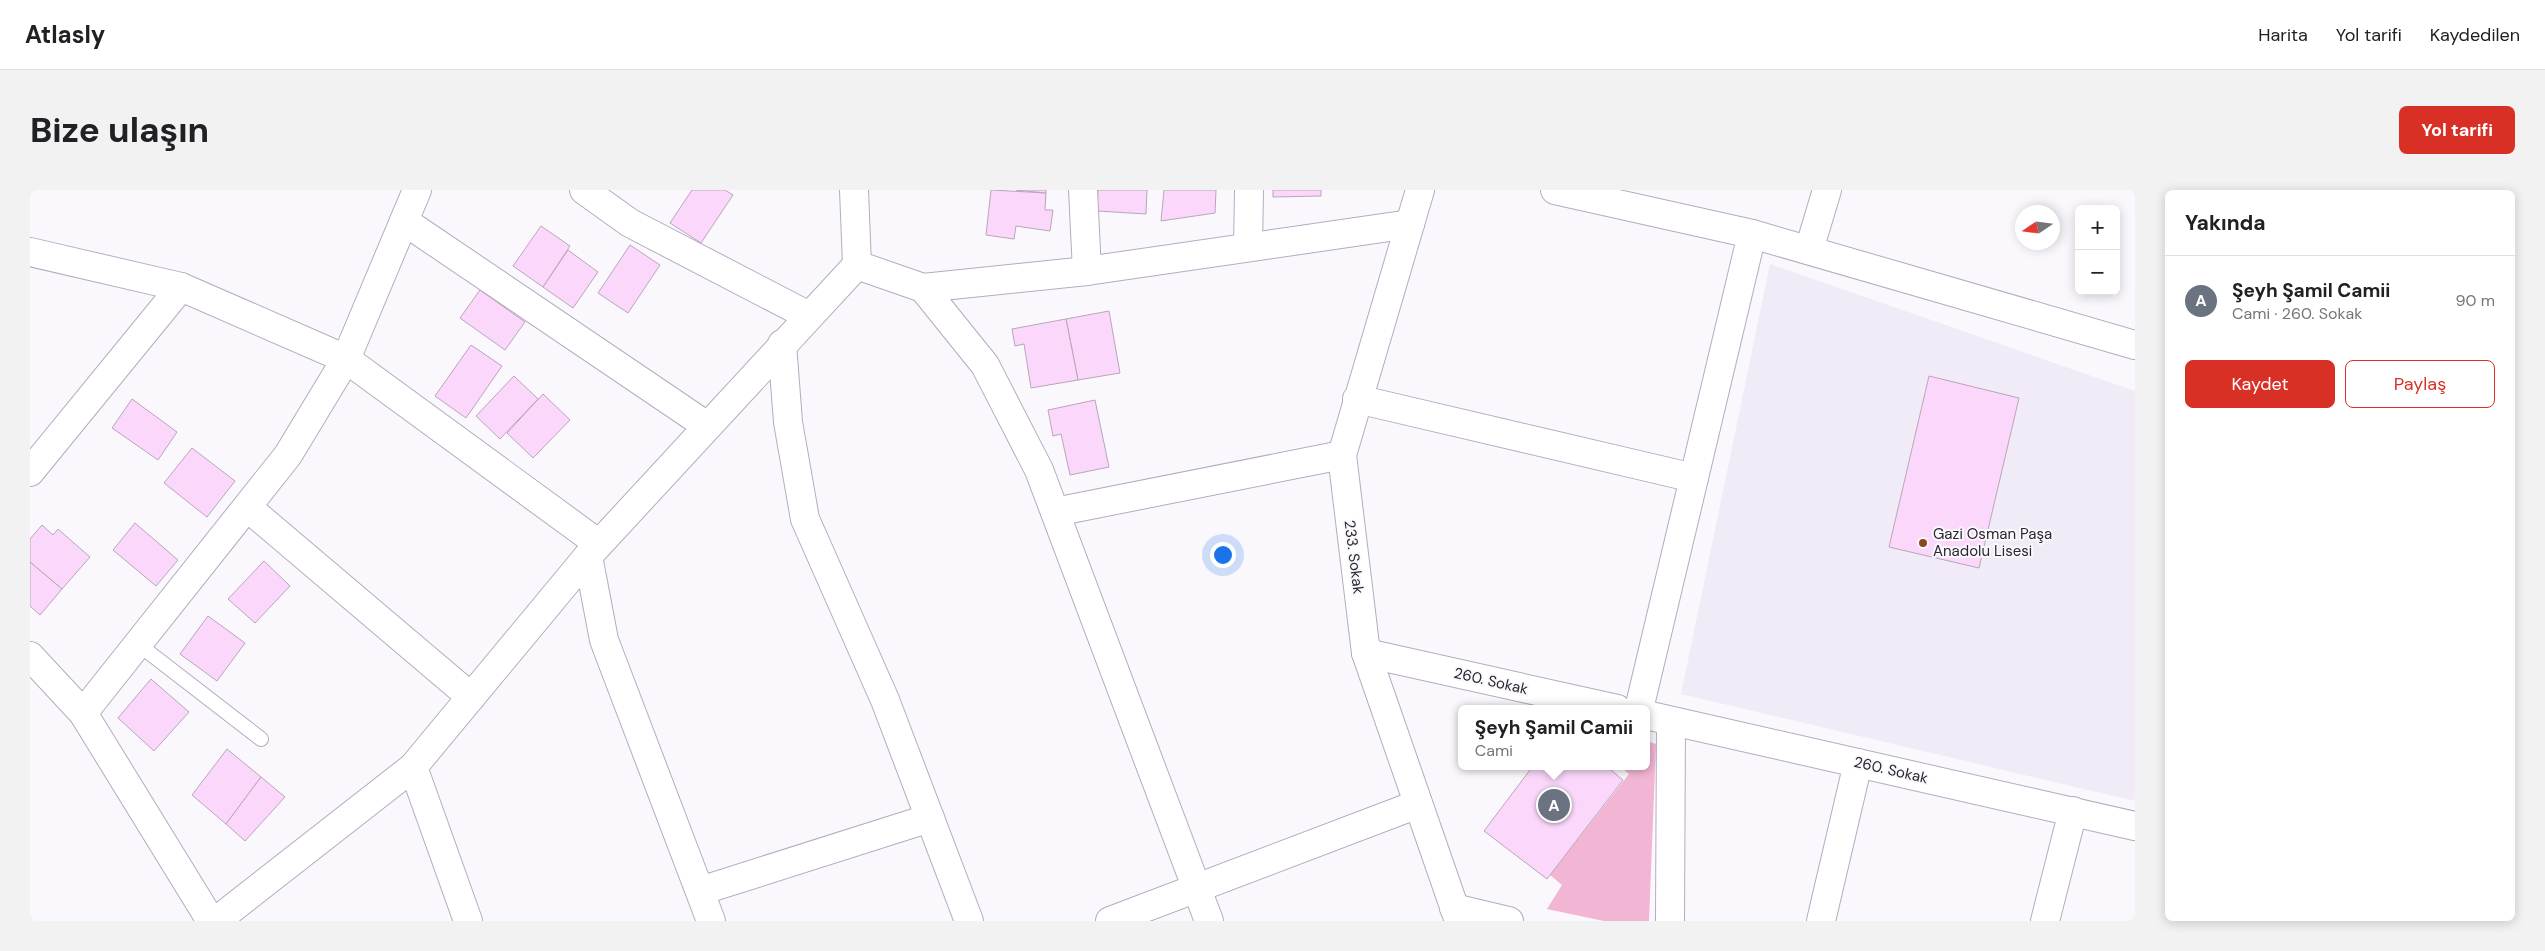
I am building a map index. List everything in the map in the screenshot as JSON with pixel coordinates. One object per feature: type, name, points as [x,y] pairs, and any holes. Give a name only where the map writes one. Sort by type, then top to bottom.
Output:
[{"type":"street","points":[[83,713],[288,455],[346,359],[417,190]]},
{"type":"street","points":[[584,190],[630,223],[809,316]]},
{"type":"street","points":[[216,921],[413,767],[594,550],[782,344],[857,265],[854,190]]},
{"type":"street","points":[[1083,190],[1087,271]]},
{"type":"street","points":[[1248,247],[1249,190]]},
{"type":"street","name":"233. Sokak","points":[[1420,190],[1342,455],[1366,653],[1457,915]]},
{"type":"street","points":[[1555,190],[1626,198],[2135,345]]},
{"type":"street","points":[[1809,250],[1827,190]]},
{"type":"street","points":[[404,221],[707,426]]},
{"type":"street","points":[[857,265],[923,288],[1087,271],[1410,224]]},
{"type":"street","points":[[1640,705],[1752,234]]},
{"type":"street","points":[[36,261],[181,288],[346,359],[594,550],[604,640],[711,921]]},
{"type":"street","points":[[30,472],[181,288]]},
{"type":"street","points":[[923,288],[985,365],[1039,470],[1209,921]]},
{"type":"street","points":[[782,344],[788,422],[805,519],[885,700],[969,921]]},
{"type":"street","points":[[1358,399],[1694,478]]},
{"type":"street","points":[[1055,512],[1342,455]]},
{"type":"street","points":[[246,507],[472,697]]},
{"type":"street","name":"260. Sokak","points":[[1366,653],[1598,705]]},
{"type":"street","points":[[30,656],[83,713],[211,921]]},
{"type":"street","points":[[1659,718],[1670,921]]},
{"type":"street","name":"260. Sokak","points":[[1659,718],[2135,826]]},
{"type":"street","points":[[1821,921],[1858,763]]},
{"type":"street","points":[[413,767],[468,921]]},
{"type":"street","points":[[1110,921],[1418,804]]},
{"type":"street","points":[[2045,921],[2073,811]]},
{"type":"street","points":[[700,891],[930,818]]},
{"type":"street","points":[[1457,915],[1509,921]]},
{"type":"lane","points":[[138,644],[261,739]]},
{"type":"shaded area","name":"Gazi Osman Paşa Anadolu Lisesi","points":[[1770,264],[2135,391],[2135,801],[1681,694]]},
{"type":"shaded area","points":[[1650,742],[1656,744],[1649,921],[1604,921],[1547,909],[1562,885],[1550,875],[1629,774],[1624,770],[1650,770]]},
{"type":"building","points":[[692,190],[725,190],[733,195],[701,243],[670,223]]},
{"type":"building","points":[[991,190],[1046,193],[1045,210],[1053,210],[1050,231],[1016,226],[1014,239],[986,235]]},
{"type":"building","points":[[1016,190],[1046,190],[1046,193]]},
{"type":"building","points":[[1098,190],[1147,190],[1146,214],[1097,211]]},
{"type":"building","points":[[1164,190],[1216,190],[1215,213],[1161,221]]},
{"type":"building","points":[[1273,190],[1321,190],[1321,196],[1273,197]]},
{"type":"building","points":[[541,226],[570,246],[543,287],[513,266]]},
{"type":"building","points":[[630,245],[660,265],[628,313],[598,293]]},
{"type":"building","points":[[568,250],[598,272],[573,308],[543,287]]},
{"type":"building","points":[[480,290],[525,322],[505,350],[460,318]]},
{"type":"building","points":[[1109,311],[1120,373],[1078,380],[1066,319]]},
{"type":"building","points":[[1066,319],[1078,380],[1031,388],[1024,344],[1015,346],[1012,329]]},
{"type":"building","points":[[471,345],[502,366],[466,418],[435,396]]},
{"type":"building","points":[[514,376],[538,399],[500,439],[476,416]]},
{"type":"building","points":[[1929,376],[2019,398],[1979,568],[1889,547]]},
{"type":"building","points":[[543,394],[570,420],[533,458],[507,433]]},
{"type":"building","points":[[132,399],[177,432],[158,460],[112,428]]},
{"type":"building","points":[[1095,400],[1109,467],[1070,475],[1061,434],[1053,436],[1048,410]]},
{"type":"building","points":[[192,448],[235,481],[207,517],[164,483]]},
{"type":"building","points":[[135,523],[178,560],[156,586],[113,550]]},
{"type":"building","points":[[42,525],[53,535],[58,529],[90,557],[62,589],[30,562],[30,539]]},
{"type":"building","points":[[264,561],[290,586],[255,623],[228,599]]},
{"type":"building","points":[[30,562],[62,589],[40,615],[30,606]]},
{"type":"building","points":[[208,616],[245,643],[217,681],[180,654]]},
{"type":"building","points":[[151,679],[189,712],[154,751],[118,718]]},
{"type":"building","points":[[227,749],[261,777],[226,824],[192,795]]},
{"type":"building","points":[[1530,770],[1611,770],[1623,780],[1547,879],[1484,831]]},
{"type":"building","points":[[261,777],[285,797],[245,841],[226,824]]},
{"type":"place","name":"Gazi Osman Paşa Anadolu Lisesi","points":[[1923,543]]},
{"type":"place","name":"Şeyh Şamil Camii","points":[[1554,805]]}]
